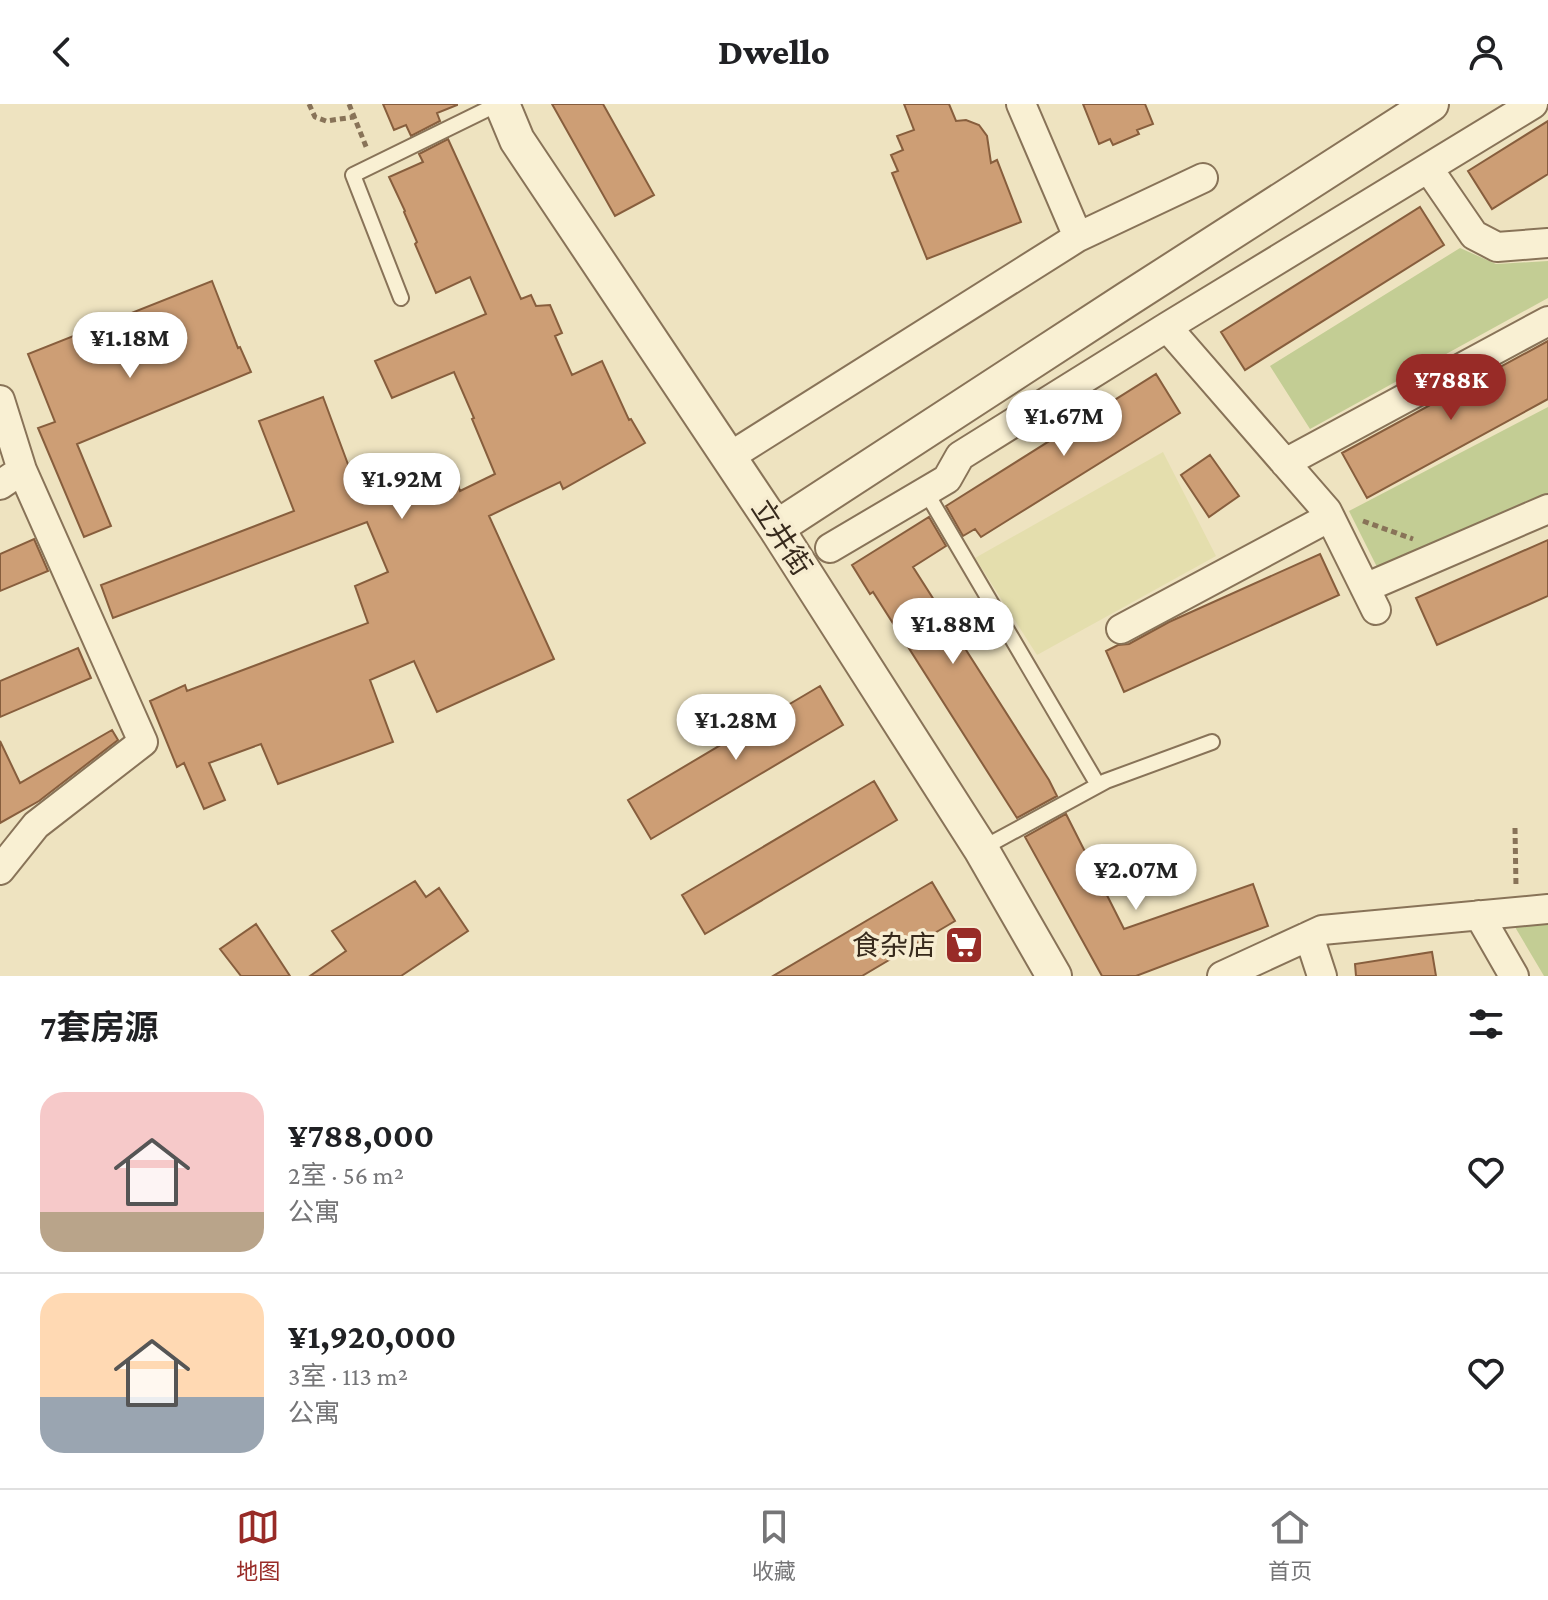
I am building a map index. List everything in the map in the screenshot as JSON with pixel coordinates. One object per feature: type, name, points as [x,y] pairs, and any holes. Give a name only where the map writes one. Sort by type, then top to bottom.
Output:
[{"type":"street","name":"立井街","points":[[500,104],[517,140],[776,528],[981,849],[1054,976]]},
{"type":"street","points":[[1021,104],[1078,237]]},
{"type":"street","points":[[776,528],[1431,104]]},
{"type":"street","points":[[830,548],[947,479],[960,456],[1533,104]]},
{"type":"street","points":[[1428,168],[1474,235],[1497,247],[1548,243]]},
{"type":"street","points":[[729,457],[1078,237],[1203,178]]},
{"type":"street","points":[[1285,463],[1548,321]]},
{"type":"street","points":[[1167,327],[1327,511],[1371,599],[1450,552],[1548,509]]},
{"type":"street","points":[[0,400],[11,477],[143,742],[36,825],[0,870]]},
{"type":"street","points":[[1121,629],[1330,517]]},
{"type":"street","points":[[1222,976],[1322,930],[1548,909]]},
{"type":"street","points":[[1479,915],[1514,976]]},
{"type":"street","points":[[1309,936],[1322,976]]},
{"type":"lane","points":[[401,298],[353,175],[500,104]]},
{"type":"lane","points":[[926,492],[1098,785]]},
{"type":"lane","points":[[981,849],[1098,785],[1212,742]]},
{"type":"path","points":[[309,104],[315,117],[326,121],[354,117]]},
{"type":"path","points":[[349,104],[374,164]]},
{"type":"path","points":[[1330,517],[1361,521],[1450,552]]},
{"type":"path","points":[[1515,828],[1517,912]]},
{"type":"shaded area","points":[[1163,452],[1216,556],[1037,655],[975,558]]},
{"type":"green space","points":[[1460,248],[1496,264],[1548,261],[1548,298],[1310,429],[1270,366]]},
{"type":"green space","points":[[1548,407],[1548,496],[1380,573],[1349,511]]},
{"type":"green space","points":[[1548,924],[1548,976],[1544,976],[1515,927]]},
{"type":"building","points":[[383,104],[457,105],[437,113],[440,121],[411,136],[406,125],[394,130]]},
{"type":"building","points":[[552,104],[603,104],[654,195],[615,216]]},
{"type":"building","points":[[904,104],[949,104],[956,121],[966,120],[979,125],[987,136],[991,163],[997,160],[1021,222],[927,259],[892,173],[898,171],[891,155],[903,150],[897,136],[914,130]]},
{"type":"building","points":[[1083,104],[1145,104],[1153,124],[1113,145],[1110,139],[1099,144]]},
{"type":"building","points":[[1548,121],[1548,174],[1492,209],[1468,171]]},
{"type":"building","points":[[448,139],[521,299],[531,295],[536,306],[550,305],[562,333],[555,336],[572,375],[602,361],[629,420],[645,443],[563,489],[560,482],[489,516],[554,659],[437,712],[414,661],[370,680],[393,742],[278,784],[261,744],[209,763],[225,800],[204,809],[184,763],[177,767],[150,701],[185,685],[187,691],[368,623],[355,586],[388,572],[367,522],[113,618],[101,585],[294,511],[259,421],[323,397],[362,502],[416,479],[425,499],[458,485],[460,491],[495,474],[454,372],[392,398],[375,361],[486,314],[470,277],[436,293],[389,177],[423,162],[419,154]]},
{"type":"building","points":[[1420,207],[1444,245],[1245,370],[1221,332]]},
{"type":"building","points":[[212,281],[238,348],[251,372],[77,444],[111,526],[84,537],[38,428],[55,422],[28,354]]},
{"type":"building","points":[[1548,341],[1548,399],[1367,498],[1342,453]]},
{"type":"building","points":[[1156,374],[1180,413],[981,537],[975,529],[963,536],[946,506]]},
{"type":"building","points":[[1210,455],[1239,496],[1209,517],[1181,475]]},
{"type":"building","points":[[929,517],[946,546],[913,567],[1057,796],[1017,818],[873,592],[870,594],[852,565]]},
{"type":"building","points":[[34,539],[48,571],[0,591],[0,554]]},
{"type":"building","points":[[1548,540],[1548,596],[1437,645],[1416,598]]},
{"type":"building","points":[[1320,554],[1339,595],[1124,692],[1106,651],[1129,644],[1169,622]]},
{"type":"building","points":[[78,648],[91,678],[0,717],[0,681]]},
{"type":"building","points":[[820,686],[843,725],[651,839],[628,800]]},
{"type":"building","points":[[112,730],[118,740],[39,801],[0,823],[0,741],[20,783]]},
{"type":"building","points":[[874,781],[897,820],[705,934],[682,895]]},
{"type":"building","points":[[1066,814],[1124,929],[1253,884],[1268,926],[1136,976],[1102,976],[1025,837]]},
{"type":"building","points":[[415,881],[426,897],[439,888],[468,931],[401,976],[310,976],[346,951],[332,931]]},
{"type":"building","points":[[932,882],[955,921],[862,976],[773,976]]},
{"type":"building","points":[[256,924],[290,976],[241,976],[220,949]]},
{"type":"building","points":[[1432,952],[1436,976],[1356,976],[1355,964]]},
{"type":"place","name":"食杂店","points":[[964,945]]}]
